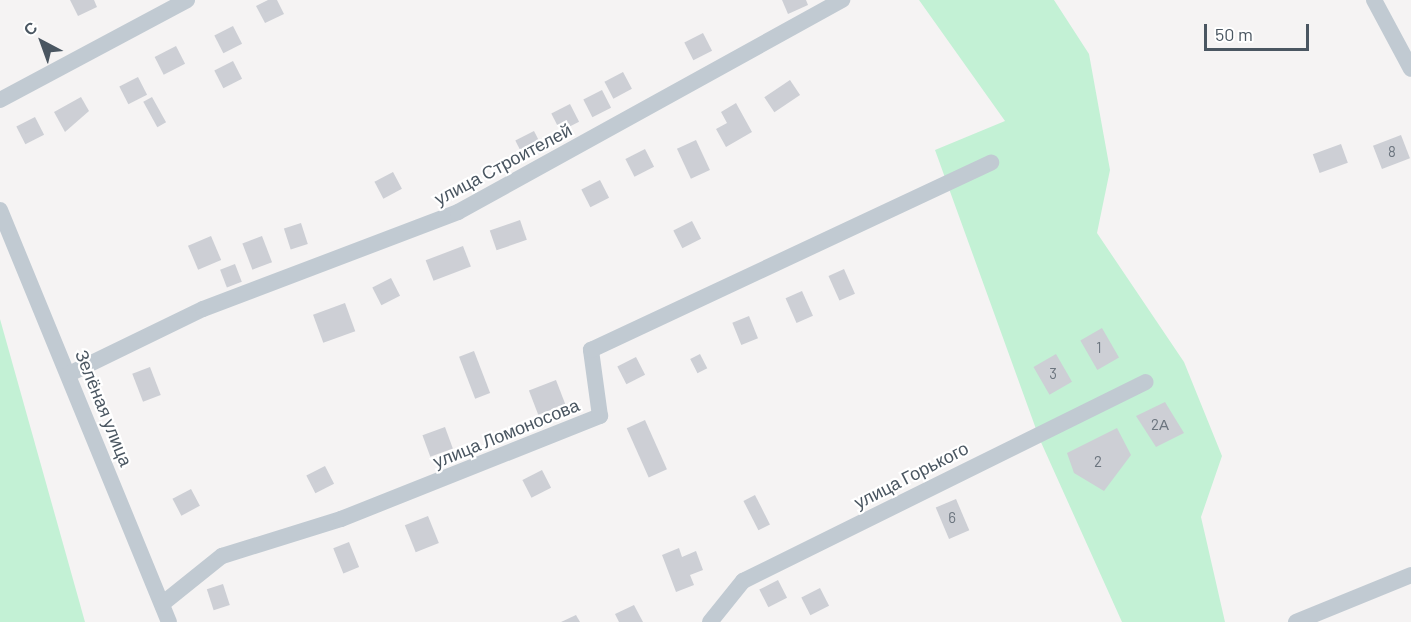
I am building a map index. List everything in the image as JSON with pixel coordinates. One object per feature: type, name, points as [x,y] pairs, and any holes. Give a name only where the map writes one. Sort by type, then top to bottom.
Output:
[{"type":"street","points":[[0,100],[187,0]]},
{"type":"street","name":"улица Строителей","points":[[69,374],[203,309],[459,212],[842,0]]},
{"type":"street","points":[[1374,0],[1411,69]]},
{"type":"street","name":"улица Ломоносова","points":[[162,604],[222,556],[341,519],[600,416],[591,350],[991,163]]},
{"type":"street","name":"Зелёная улица","points":[[0,210],[169,622]]},
{"type":"street","name":"улица Горького","points":[[710,622],[743,581],[1145,382]]},
{"type":"street","points":[[1296,622],[1411,575]]},
{"type":"green space","points":[[919,0],[1054,0],[1089,54],[1110,170],[1097,233],[1184,362],[1222,456],[1201,517],[1225,622],[1122,622],[1040,440],[935,150],[1005,121]]},
{"type":"green space","points":[[0,319],[85,622],[0,622]]},
{"type":"building","points":[[70,0],[94,0],[97,7],[78,16]]},
{"type":"building","points":[[268,0],[277,0],[284,14],[265,23],[256,6]]},
{"type":"building","points":[[782,0],[806,0],[808,5],[788,14]]},
{"type":"building","points":[[233,26],[242,44],[223,53],[214,36]]},
{"type":"building","points":[[703,33],[712,51],[693,60],[684,43]]},
{"type":"building","points":[[176,46],[185,64],[164,75],[155,57]]},
{"type":"building","points":[[233,61],[242,79],[223,88],[214,71]]},
{"type":"building","points":[[623,72],[632,89],[613,99],[604,82]]},
{"type":"building","points":[[138,77],[147,95],[128,104],[119,87]]},
{"type":"building","points":[[790,80],[800,95],[774,112],[764,97]]},
{"type":"building","points":[[602,90],[611,108],[592,117],[583,100]]},
{"type":"building","points":[[81,97],[89,111],[65,132],[54,112]]},
{"type":"building","points":[[152,97],[166,122],[157,127],[143,102]]},
{"type":"building","points":[[736,103],[752,132],[726,147],[716,129],[727,123],[721,112]]},
{"type":"building","points":[[570,104],[579,122],[560,131],[551,114]]},
{"type":"building","points":[[35,117],[44,135],[25,144],[16,127]]},
{"type":"building","points":[[534,131],[543,149],[524,158],[515,141]]},
{"type":"building","points":[[1401,135],[1410,158],[1382,169],[1373,146]]},
{"type":"building","points":[[696,140],[710,170],[691,179],[677,149]]},
{"type":"building","points":[[1341,144],[1348,163],[1320,173],[1313,154]]},
{"type":"building","points":[[645,149],[654,167],[634,177],[625,159]]},
{"type":"building","points":[[393,172],[402,189],[383,199],[374,182]]},
{"type":"building","points":[[600,180],[609,198],[590,207],[581,190]]},
{"type":"building","points":[[520,220],[527,240],[497,250],[490,230]]},
{"type":"building","points":[[692,221],[701,239],[682,248],[673,231]]},
{"type":"building","points":[[301,223],[308,244],[291,249],[284,229]]},
{"type":"building","points":[[211,236],[221,260],[198,270],[188,246]]},
{"type":"building","points":[[262,236],[272,262],[252,270],[242,244]]},
{"type":"building","points":[[463,246],[471,267],[434,281],[426,260]]},
{"type":"building","points":[[235,264],[242,282],[227,287],[220,270]]},
{"type":"building","points":[[844,269],[855,294],[839,301],[828,276]]},
{"type":"building","points":[[391,278],[400,296],[381,305],[372,288]]},
{"type":"building","points":[[802,291],[813,316],[797,323],[786,298]]},
{"type":"building","points":[[345,303],[355,331],[323,343],[313,315]]},
{"type":"building","points":[[749,316],[758,338],[741,345],[732,323]]},
{"type":"building","points":[[1102,328],[1119,357],[1097,370],[1080,341]]},
{"type":"building","points":[[474,351],[490,393],[475,399],[459,357]]},
{"type":"building","points":[[700,354],[707,368],[697,373],[690,359]]},
{"type":"building","points":[[1056,354],[1072,382],[1049,395],[1033,367]]},
{"type":"building","points":[[636,357],[645,375],[626,384],[617,367]]},
{"type":"building","points":[[150,367],[161,395],[143,402],[132,374]]},
{"type":"building","points":[[556,380],[565,404],[538,415],[529,390]]},
{"type":"building","points":[[1165,402],[1184,433],[1156,447],[1136,416]]},
{"type":"building","points":[[645,420],[667,469],[649,477],[627,428]]},
{"type":"building","points":[[445,427],[453,449],[430,457],[422,435]]},
{"type":"building","points":[[1117,428],[1131,455],[1104,491],[1074,473],[1067,453]]},
{"type":"building","points":[[325,466],[334,484],[315,493],[306,476]]},
{"type":"building","points":[[542,470],[551,488],[531,498],[522,480]]},
{"type":"building","points":[[191,489],[200,506],[181,516],[172,499]]},
{"type":"building","points":[[755,495],[770,524],[758,530],[743,501]]},
{"type":"building","points":[[956,499],[969,530],[949,539],[936,508]]},
{"type":"building","points":[[428,516],[439,543],[416,552],[405,525]]},
{"type":"building","points":[[349,542],[359,567],[343,573],[333,548]]},
{"type":"building","points":[[679,548],[682,557],[696,551],[703,570],[690,575],[694,585],[676,592],[662,555]]},
{"type":"building","points":[[778,580],[787,598],[768,607],[759,590]]},
{"type":"building","points":[[223,584],[230,605],[214,610],[207,589]]},
{"type":"building","points":[[820,588],[829,606],[810,615],[801,598]]},
{"type":"building","points":[[634,605],[643,622],[619,622],[615,614]]},
{"type":"building","points":[[576,615],[580,622],[561,622]]}]
